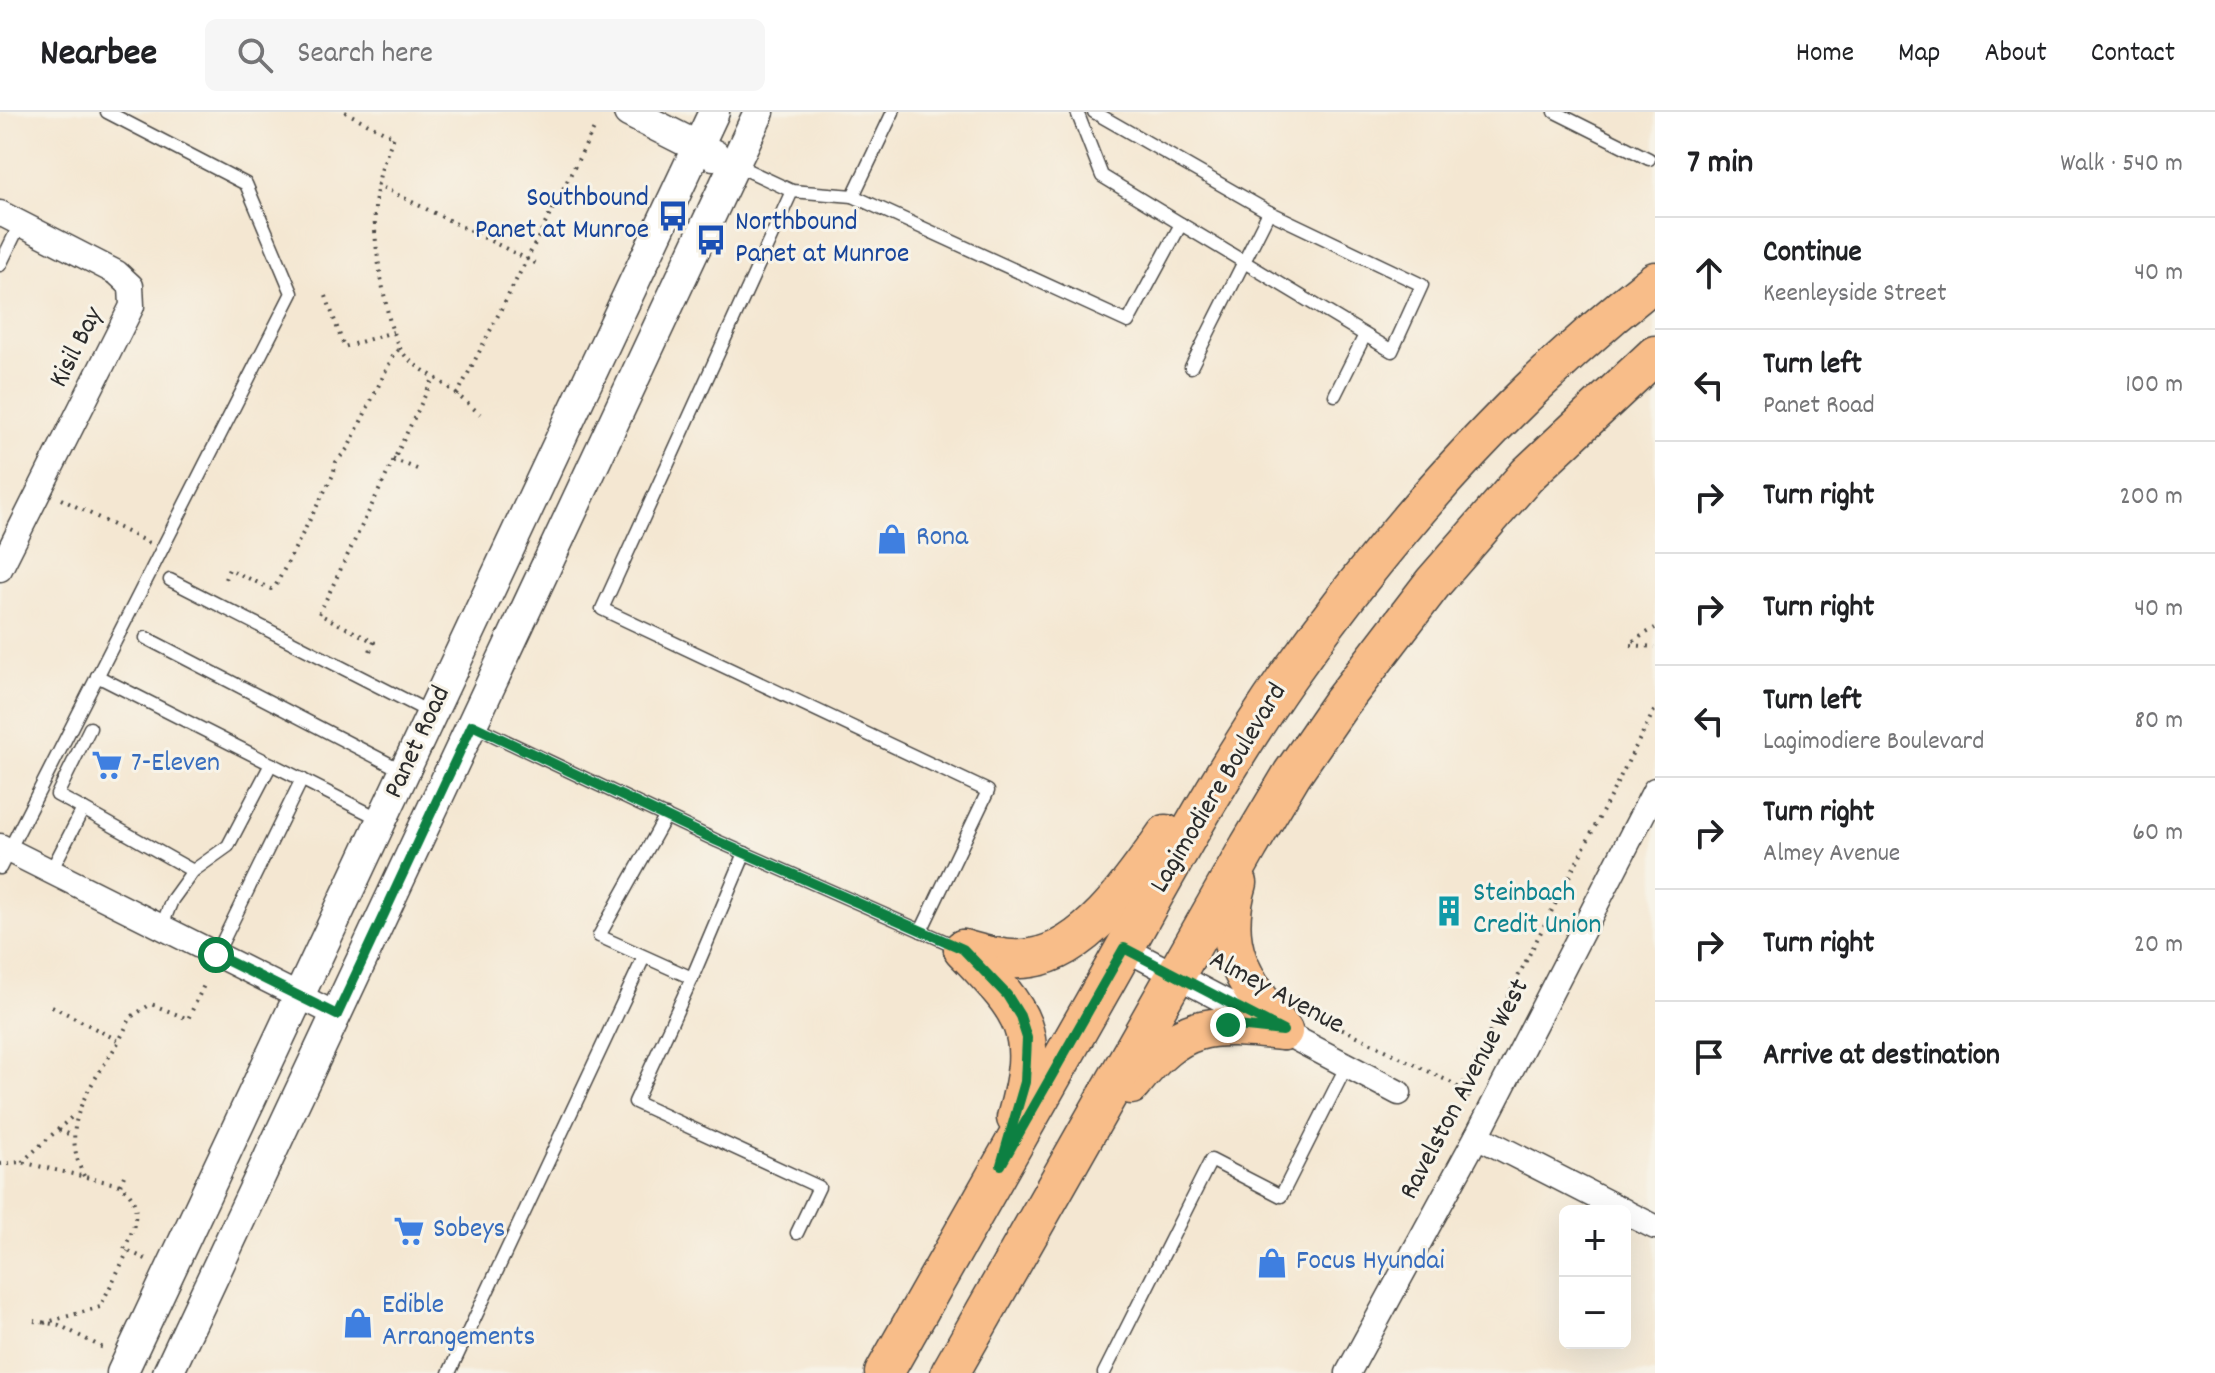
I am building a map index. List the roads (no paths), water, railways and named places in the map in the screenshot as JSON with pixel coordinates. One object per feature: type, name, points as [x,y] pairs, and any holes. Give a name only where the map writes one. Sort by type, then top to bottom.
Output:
[{"type":"main road","name":"Lagimodiere Boulevard","points":[[884,1373],[1192,828],[1286,679],[1373,562],[1468,454],[1526,394],[1615,311],[1655,281]]},
{"type":"main road","name":"Lagimodiere Boulevard","points":[[950,1373],[1249,846],[1292,774],[1341,703],[1425,593],[1528,474],[1655,355]]},
{"type":"main road","points":[[963,949],[1012,959],[1032,958],[1065,946],[1090,929],[1171,827],[1222,781]]},
{"type":"main road","points":[[1249,846],[1233,899],[1230,942],[1248,984],[1283,1031]]},
{"type":"main road","points":[[963,949],[1007,995],[1020,1016],[1027,1038],[1025,1082],[1001,1165]]},
{"type":"main road","points":[[1070,1162],[1147,1065],[1178,1039],[1209,1027],[1228,1025],[1283,1031]]},
{"type":"street","points":[[629,112],[734,164]]},
{"type":"street","name":"Panet Road","points":[[116,1362],[300,996],[714,112]]},
{"type":"street","name":"Panet Road","points":[[168,1373],[759,112]]},
{"type":"street","name":"Kisil Bay","points":[[0,569],[132,306],[131,286],[117,273],[10,218]]},
{"type":"street","name":"Ravelston Avenue West","points":[[1348,1373],[1477,1136],[1655,790]]},
{"type":"street","points":[[3,855],[51,871],[337,1015]]},
{"type":"street","name":"Almey Avenue","points":[[1124,948],[1399,1093]]},
{"type":"street","points":[[1477,1136],[1612,1205]]},
{"type":"street","points":[[1631,1215],[1655,1227]]},
{"type":"lane","points":[[3,855],[292,293],[246,184],[107,112]]},
{"type":"lane","points":[[853,196],[893,112]]},
{"type":"lane","points":[[1077,112],[1102,176],[1392,351],[1422,285],[1269,212],[1094,112]]},
{"type":"lane","points":[[1555,112],[1649,159]]},
{"type":"lane","points":[[734,164],[792,191],[853,196],[1128,322],[1181,224]]},
{"type":"lane","points":[[792,191],[602,609],[988,791],[921,931]]},
{"type":"lane","points":[[1191,367],[1269,212]]},
{"type":"lane","points":[[0,265],[10,218]]},
{"type":"lane","points":[[1335,395],[1365,335]]},
{"type":"lane","points":[[170,580],[433,713]]},
{"type":"lane","points":[[146,638],[405,772]]},
{"type":"lane","points":[[97,676],[383,820]]},
{"type":"lane","points":[[472,725],[745,853],[963,949]]},
{"type":"lane","points":[[90,728],[57,795],[193,871]]},
{"type":"lane","points":[[161,928],[172,900],[193,871],[228,846],[271,764]]},
{"type":"lane","points":[[216,955],[302,779]]},
{"type":"lane","points":[[51,871],[83,809]]},
{"type":"lane","points":[[666,816],[599,936],[692,978]]},
{"type":"lane","points":[[745,853],[635,1102],[819,1187],[797,1233]]},
{"type":"lane","points":[[449,1373],[644,957]]},
{"type":"lane","points":[[1104,1373],[1211,1160],[1281,1196],[1347,1065]]},
{"type":"place","name":"Southbound Panet at Munroe","points":[[673,216]]},
{"type":"place","name":"Northbound Panet at Munroe","points":[[711,240]]},
{"type":"place","name":"Rona","points":[[892,539]]},
{"type":"place","name":"7-Eleven","points":[[107,765]]},
{"type":"place","name":"Steinbach Credit Union","points":[[1449,911]]},
{"type":"place","name":"Sobeys","points":[[409,1231]]},
{"type":"place","name":"Focus Hyundai","points":[[1272,1263]]},
{"type":"place","name":"Edible Arrangements","points":[[358,1323]]}]
